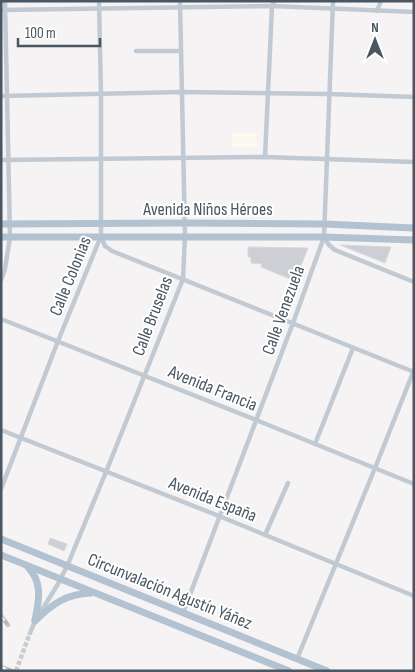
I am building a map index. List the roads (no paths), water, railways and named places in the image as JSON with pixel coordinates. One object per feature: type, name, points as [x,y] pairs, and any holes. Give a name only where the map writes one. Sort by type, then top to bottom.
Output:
[{"type":"main road","name":"Avenida Niños Héroes","points":[[1,224],[324,224],[414,228]]},
{"type":"main road","name":"Avenida Niños Héroes","points":[[1,237],[324,237],[414,240]]},
{"type":"main road","name":"Circunvalación Agustín Yáñez","points":[[1,538],[327,671]]},
{"type":"main road","name":"Circunvalación Agustín Yáñez","points":[[1,555],[289,671]]},
{"type":"main road","points":[[26,565],[35,574],[38,587],[38,605],[35,621]]},
{"type":"main road","points":[[35,621],[61,600],[73,595],[95,593]]},
{"type":"street","points":[[1,280],[7,261],[10,237],[3,10],[5,1]]},
{"type":"street","name":"Calle Colonias","points":[[1,489],[101,236],[102,159],[98,1]]},
{"type":"street","name":"Calle Venezuela","points":[[183,613],[293,324],[324,237],[333,1]]},
{"type":"street","points":[[377,11],[381,1]]},
{"type":"street","points":[[3,10],[273,3],[414,12]]},
{"type":"street","points":[[265,157],[273,3]]},
{"type":"street","name":"Calle Bruselas","points":[[30,633],[67,566],[183,279],[185,236],[180,4]]},
{"type":"street","points":[[136,51],[181,51]]},
{"type":"street","points":[[1,96],[182,92],[414,97]]},
{"type":"street","points":[[1,160],[265,157],[414,162]]},
{"type":"street","points":[[101,236],[105,246],[112,251],[414,371],[297,659]]},
{"type":"street","points":[[324,237],[335,250],[414,282]]},
{"type":"street","name":"Avenida Francia","points":[[1,319],[414,484]]},
{"type":"street","points":[[315,444],[353,348]]},
{"type":"street","name":"Avenida España","points":[[1,430],[220,516],[414,596]]},
{"type":"street","points":[[265,535],[288,483]]},
{"type":"tunnel","points":[[16,671],[30,633]]},
{"type":"railway","points":[[1,616],[8,625]]},
{"type":"railway","points":[[1,667],[12,671]]}]
